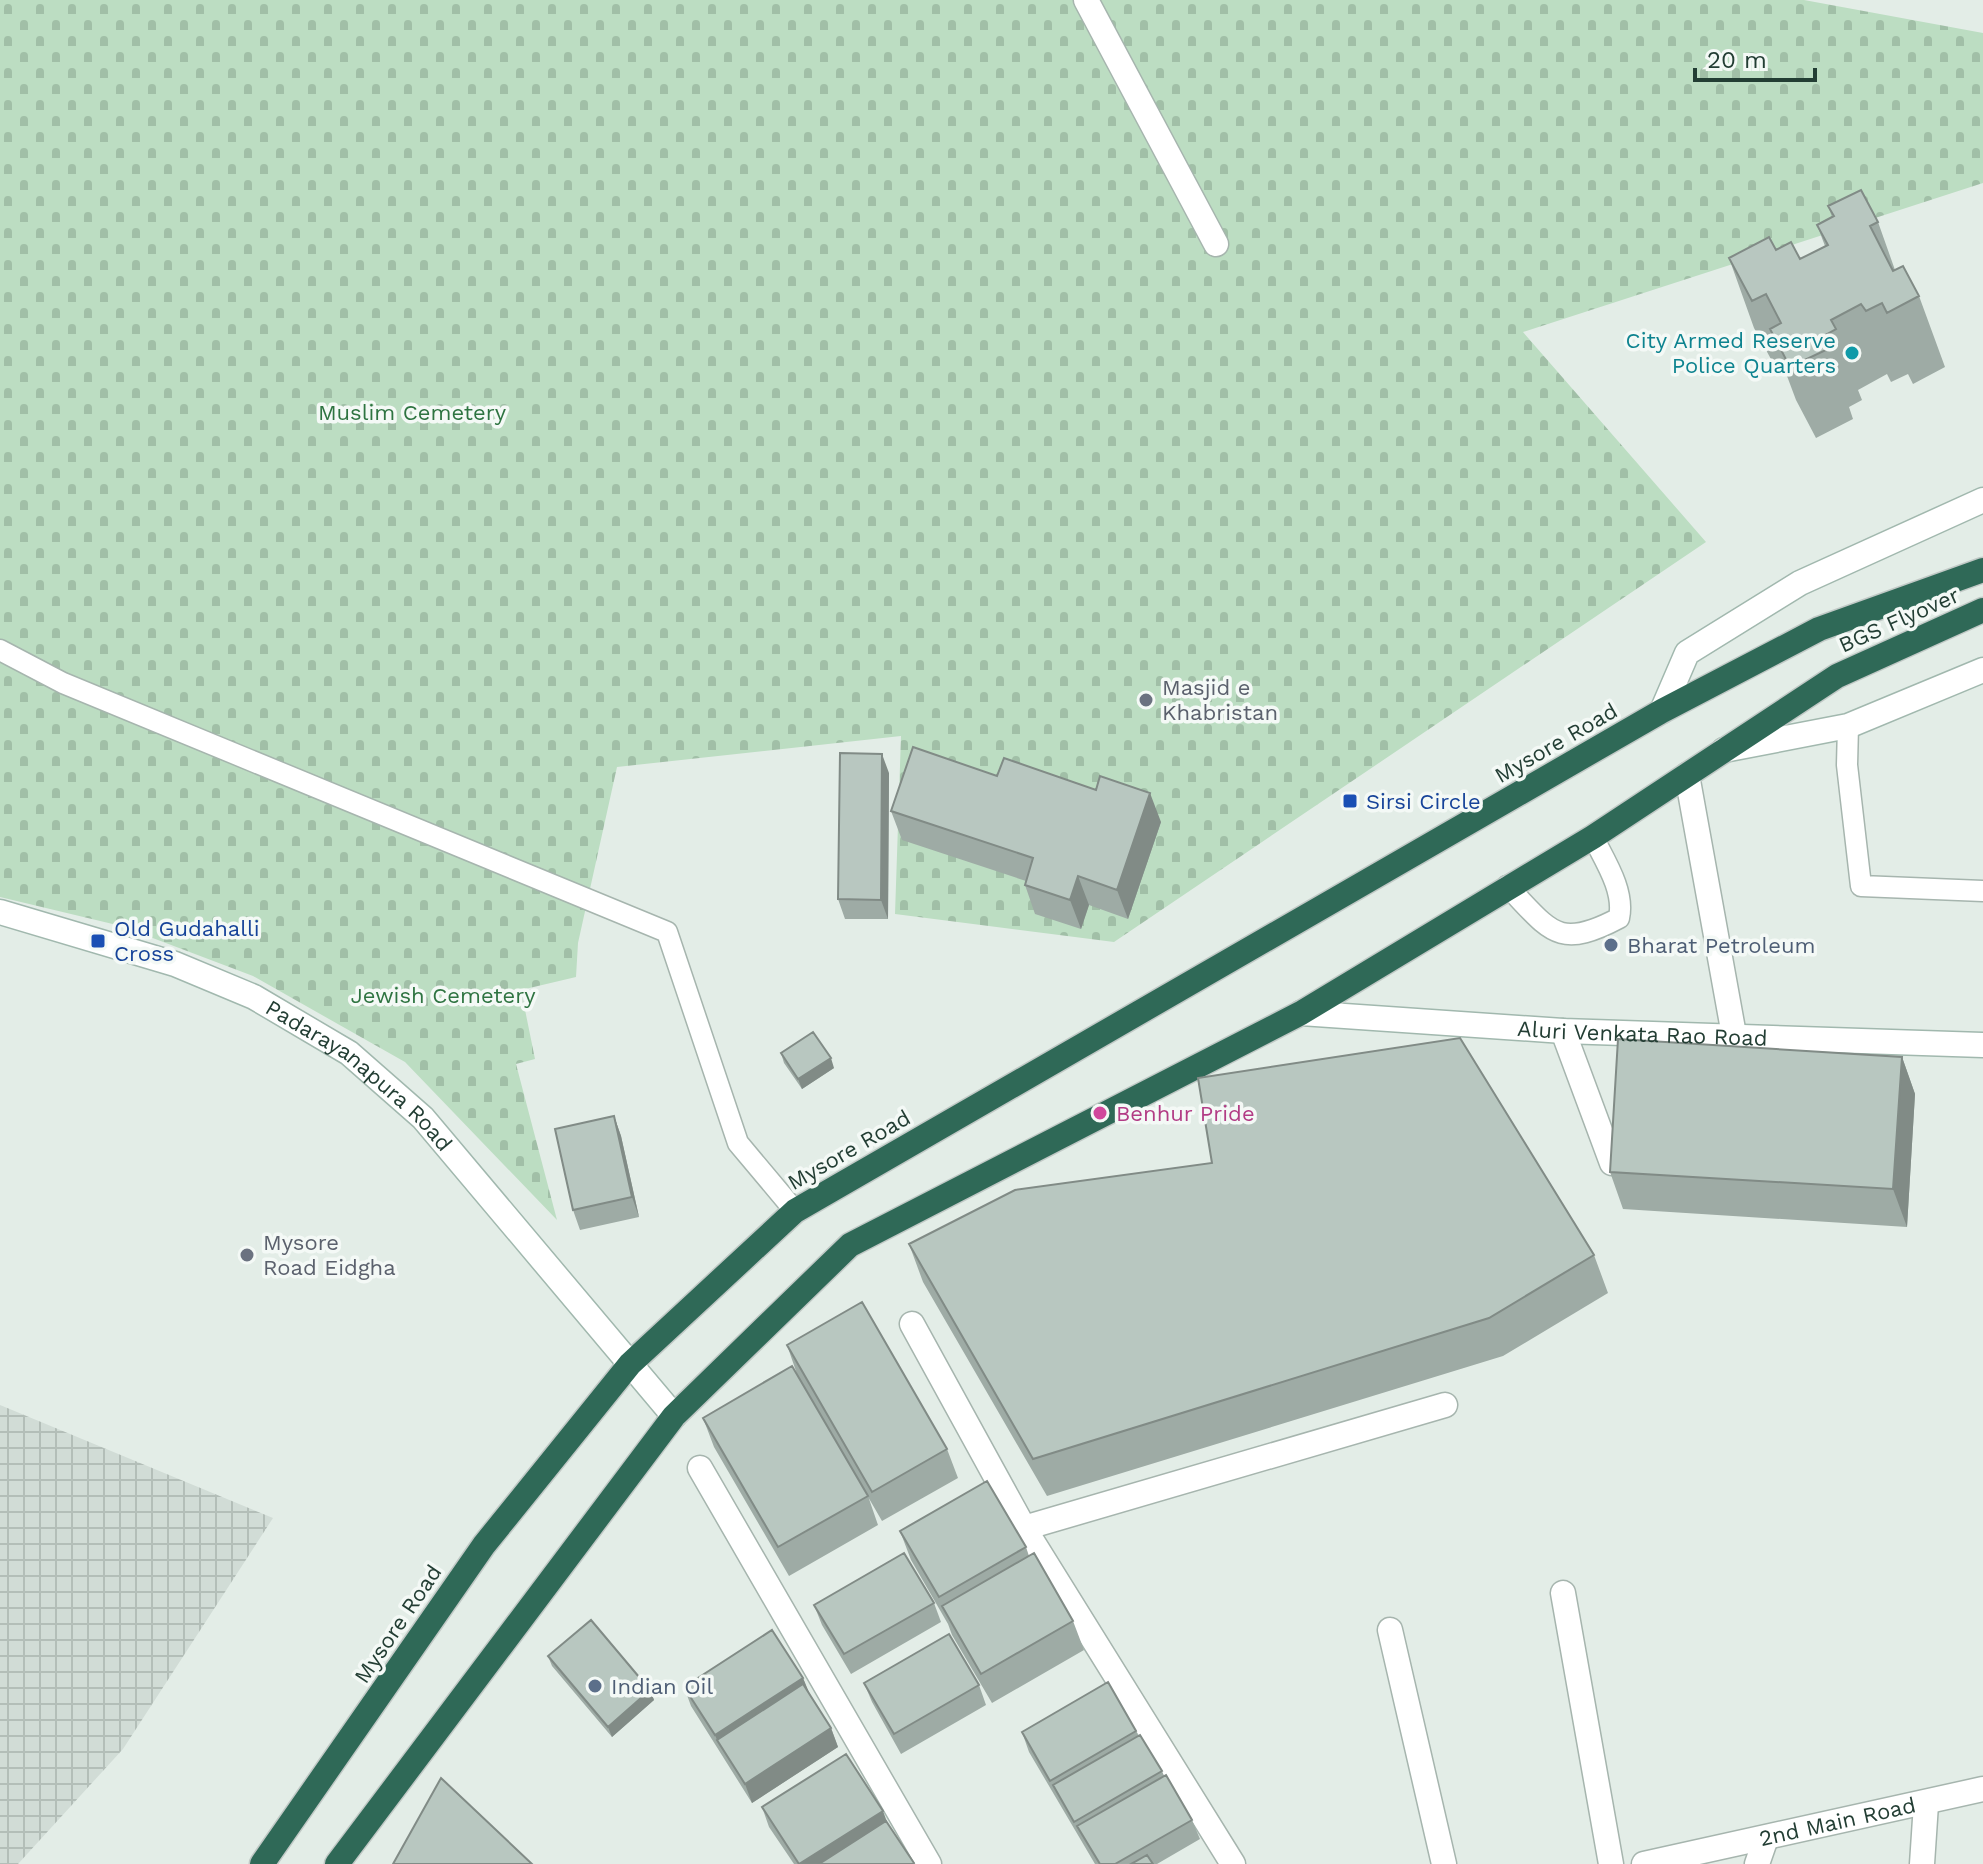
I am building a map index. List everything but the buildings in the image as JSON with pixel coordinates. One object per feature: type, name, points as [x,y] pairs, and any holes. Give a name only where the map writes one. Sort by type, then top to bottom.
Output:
[{"type":"highway","name":"Mysore Road","points":[[262,1864],[484,1545],[630,1364],[795,1211],[1662,711],[1819,629],[1983,570]]},
{"type":"highway","name":"BGS Flyover","points":[[1724,750],[1837,676],[1983,610]]},
{"type":"highway","points":[[337,1864],[674,1416],[850,1245],[1301,1013],[1507,886],[1593,837],[1724,750]]},
{"type":"street","points":[[1086,0],[1216,244]]},
{"type":"street","points":[[1662,711],[1687,653],[1800,583],[1983,500]]},
{"type":"street","points":[[1724,750],[1848,726],[1983,670]]},
{"type":"street","points":[[1687,775],[1734,1035]]},
{"type":"street","name":"Padarayanapura Road","points":[[0,912],[175,964],[254,997],[349,1053],[423,1118],[674,1416]]},
{"type":"street","name":"Aluri Venkata Rao Road","points":[[1301,1013],[1563,1031],[1983,1045]]},
{"type":"street","points":[[1563,1031],[1612,1163]]},
{"type":"street","points":[[912,1324],[1024,1528],[1233,1864]]},
{"type":"street","points":[[1024,1528],[1445,1405]]},
{"type":"street","points":[[700,1468],[929,1864]]},
{"type":"street","points":[[1563,1593],[1611,1864]]},
{"type":"street","points":[[1390,1630],[1444,1864]]},
{"type":"street","name":"2nd Main Road","points":[[1644,1864],[1983,1789]]},
{"type":"street","points":[[1922,1864],[1926,1804]]},
{"type":"street","points":[[1757,1864],[1766,1838]]},
{"type":"lane","points":[[0,650],[63,683],[667,932],[738,1143],[795,1211]]},
{"type":"lane","points":[[1848,726],[1847,765],[1861,886],[1983,891]]},
{"type":"lane","points":[[1507,886],[1553,932],[1573,936],[1593,932],[1619,918],[1622,906],[1616,886],[1593,837]]},
{"type":"shaded area","points":[[0,1405],[273,1518],[123,1749],[18,1864],[0,1864]]},
{"type":"green space","name":"Muslim Cemetery","points":[[0,0],[1804,0],[1983,33],[1983,183],[1523,332],[1706,542],[1114,942],[895,914],[901,736],[617,767],[578,943],[576,977],[521,990],[535,1059],[516,1064],[557,1220],[405,1062],[253,976],[121,926],[0,897]]},
{"type":"place","name":"City Armed Reserve Police Quarters","points":[[1852,353]]},
{"type":"place","name":"Masjid e Khabristan","points":[[1146,700]]},
{"type":"place","name":"Sirsi Circle","points":[[1350,801]]},
{"type":"place","name":"Old Gudahalli Cross","points":[[98,941]]},
{"type":"place","name":"Bharat Petroleum","points":[[1611,945]]},
{"type":"place","name":"Benhur Pride","points":[[1100,1113]]},
{"type":"place","name":"Mysore Road Eidgha","points":[[247,1255]]},
{"type":"place","name":"Indian Oil","points":[[595,1686]]},
{"type":"park label","name":"Jewish Cemetery","points":[[443,995]]}]
